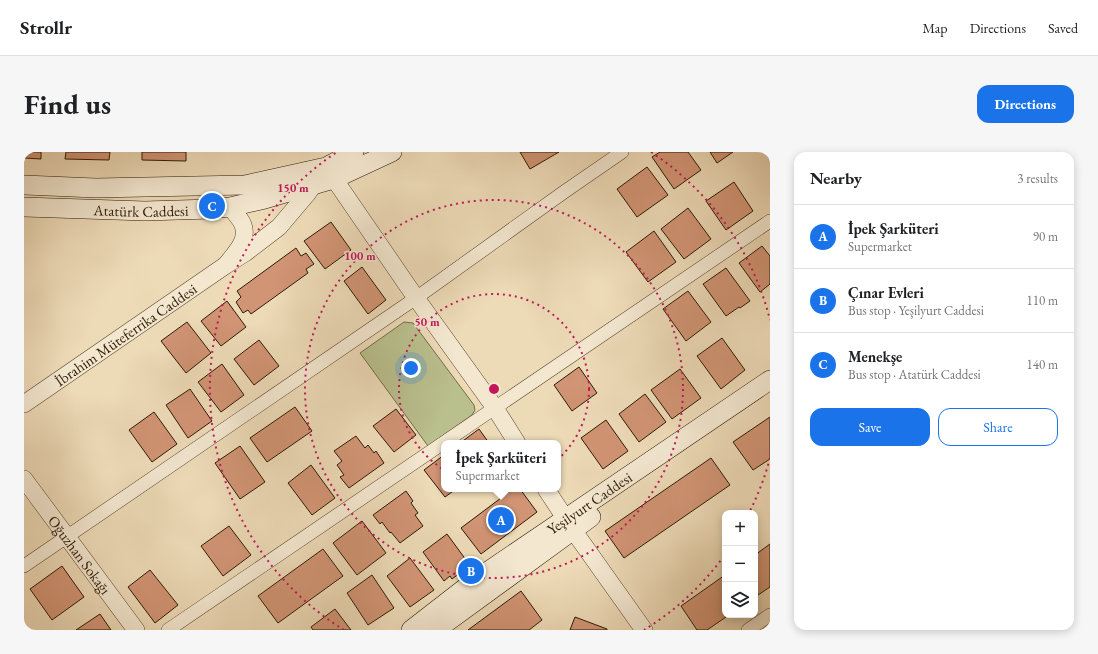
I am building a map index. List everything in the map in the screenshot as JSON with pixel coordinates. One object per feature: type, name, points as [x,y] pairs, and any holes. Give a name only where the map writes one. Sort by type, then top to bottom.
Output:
[{"type":"main road","name":"Atatürk Caddesi","points":[[24,207],[145,211],[230,207],[312,186],[330,173],[354,152]]},
{"type":"main road","name":"Atatürk Caddesi","points":[[24,185],[96,188],[246,185],[330,173],[392,152]]},
{"type":"main road","name":"Yeşilyurt Caddesi","points":[[436,630],[569,524],[770,380]]},
{"type":"main road","name":"Yeşilyurt Caddesi","points":[[411,630],[478,578],[569,524],[770,394]]},
{"type":"street","points":[[24,566],[416,298],[622,152]]},
{"type":"street","points":[[330,173],[416,298],[495,408],[515,440]]},
{"type":"street","name":"İbrahim Müteferrika Caddesi","points":[[24,404],[245,253],[280,227],[312,186]]},
{"type":"street","points":[[226,265],[242,243],[245,236],[243,225],[230,207]]},
{"type":"street","points":[[448,440],[770,221]]},
{"type":"street","points":[[168,630],[441,445]]},
{"type":"street","name":"Oğuzhan Sokağı","points":[[24,479],[136,630]]},
{"type":"street","points":[[548,492],[644,630]]},
{"type":"street","points":[[748,630],[770,615]]},
{"type":"green space","points":[[404,322],[413,323],[474,405],[475,410],[472,415],[428,446],[360,353]]},
{"type":"building","points":[[24,152],[41,152],[41,159],[24,158]]},
{"type":"building","points":[[66,152],[110,152],[109,160],[65,159]]},
{"type":"building","points":[[142,152],[186,152],[186,161],[142,160]]},
{"type":"building","points":[[520,152],[559,152],[530,169]]},
{"type":"building","points":[[660,152],[688,152],[701,170],[674,189],[652,157]]},
{"type":"building","points":[[710,152],[733,152],[717,163]]},
{"type":"building","points":[[647,167],[668,195],[637,217],[617,189]]},
{"type":"building","points":[[734,182],[753,211],[726,230],[706,201]]},
{"type":"building","points":[[688,208],[711,239],[684,259],[661,229]]},
{"type":"building","points":[[331,222],[351,250],[325,269],[304,241]]},
{"type":"building","points":[[654,231],[676,262],[648,282],[626,252]]},
{"type":"building","points":[[762,246],[770,256],[770,284],[760,292],[739,263]]},
{"type":"building","points":[[296,248],[301,256],[306,253],[314,264],[306,269],[308,273],[251,314],[248,310],[243,313],[236,302],[241,297],[237,291]]},
{"type":"building","points":[[362,267],[386,300],[368,314],[344,281]]},
{"type":"building","points":[[726,268],[750,301],[726,316],[703,284]]},
{"type":"building","points":[[688,291],[711,322],[686,341],[663,309]]},
{"type":"building","points":[[227,301],[246,327],[221,346],[201,321]]},
{"type":"building","points":[[187,322],[211,353],[186,373],[161,341]]},
{"type":"building","points":[[722,338],[745,370],[721,389],[697,356]]},
{"type":"building","points":[[259,340],[279,366],[254,385],[234,359]]},
{"type":"building","points":[[222,364],[244,395],[221,412],[198,382]]},
{"type":"building","points":[[579,367],[597,393],[572,411],[554,385]]},
{"type":"building","points":[[680,369],[701,398],[672,419],[651,390]]},
{"type":"building","points":[[190,389],[212,421],[188,438],[166,405]]},
{"type":"building","points":[[645,394],[666,422],[639,442],[619,414]]},
{"type":"building","points":[[295,407],[312,431],[267,462],[250,438]]},
{"type":"building","points":[[396,409],[416,435],[394,452],[373,426]]},
{"type":"building","points":[[154,412],[177,444],[152,462],[129,430]]},
{"type":"building","points":[[770,417],[770,459],[753,470],[733,442]]},
{"type":"building","points":[[606,420],[628,451],[603,469],[581,438]]},
{"type":"building","points":[[479,429],[487,440],[464,440]]},
{"type":"building","points":[[356,436],[365,448],[368,445],[374,453],[376,451],[384,463],[349,488],[340,477],[344,475],[337,465],[342,461],[334,451]]},
{"type":"building","points":[[240,446],[265,482],[240,499],[215,463]]},
{"type":"building","points":[[441,457],[441,492],[424,470]]},
{"type":"building","points":[[711,458],[730,485],[624,558],[605,531]]},
{"type":"building","points":[[311,465],[335,498],[312,515],[288,483]]},
{"type":"building","points":[[406,491],[413,501],[411,503],[418,513],[415,515],[423,526],[400,543],[382,522],[380,524],[373,515]]},
{"type":"building","points":[[441,492],[452,492],[445,497]]},
{"type":"building","points":[[509,492],[522,492],[537,512],[481,554],[461,528]]},
{"type":"building","points":[[362,521],[386,553],[357,575],[333,543]]},
{"type":"building","points":[[229,526],[251,555],[223,576],[201,546]]},
{"type":"building","points":[[447,534],[469,564],[452,579],[450,576],[444,581],[423,552]]},
{"type":"building","points":[[770,544],[770,587],[758,595],[758,582],[758,553]]},
{"type":"building","points":[[323,549],[343,576],[278,623],[258,596]]},
{"type":"building","points":[[410,558],[434,590],[410,607],[387,576]]},
{"type":"building","points":[[62,566],[84,597],[52,620],[30,589]]},
{"type":"building","points":[[150,570],[178,605],[155,623],[128,587]]},
{"type":"building","points":[[372,575],[394,608],[368,625],[347,593]]},
{"type":"building","points":[[722,577],[722,618],[725,618],[707,630],[697,630],[681,606]]},
{"type":"building","points":[[521,591],[542,620],[529,630],[468,630]]},
{"type":"building","points":[[335,609],[351,630],[313,630],[311,627]]},
{"type":"building","points":[[100,614],[111,630],[76,630]]},
{"type":"building","points":[[575,617],[607,629],[607,630],[570,630]]},
{"type":"place","name":"Menekşe","points":[[212,206]]},
{"type":"place","name":"İpek Şarküteri","points":[[501,520]]},
{"type":"place","name":"Çınar Evleri","points":[[471,571]]}]
